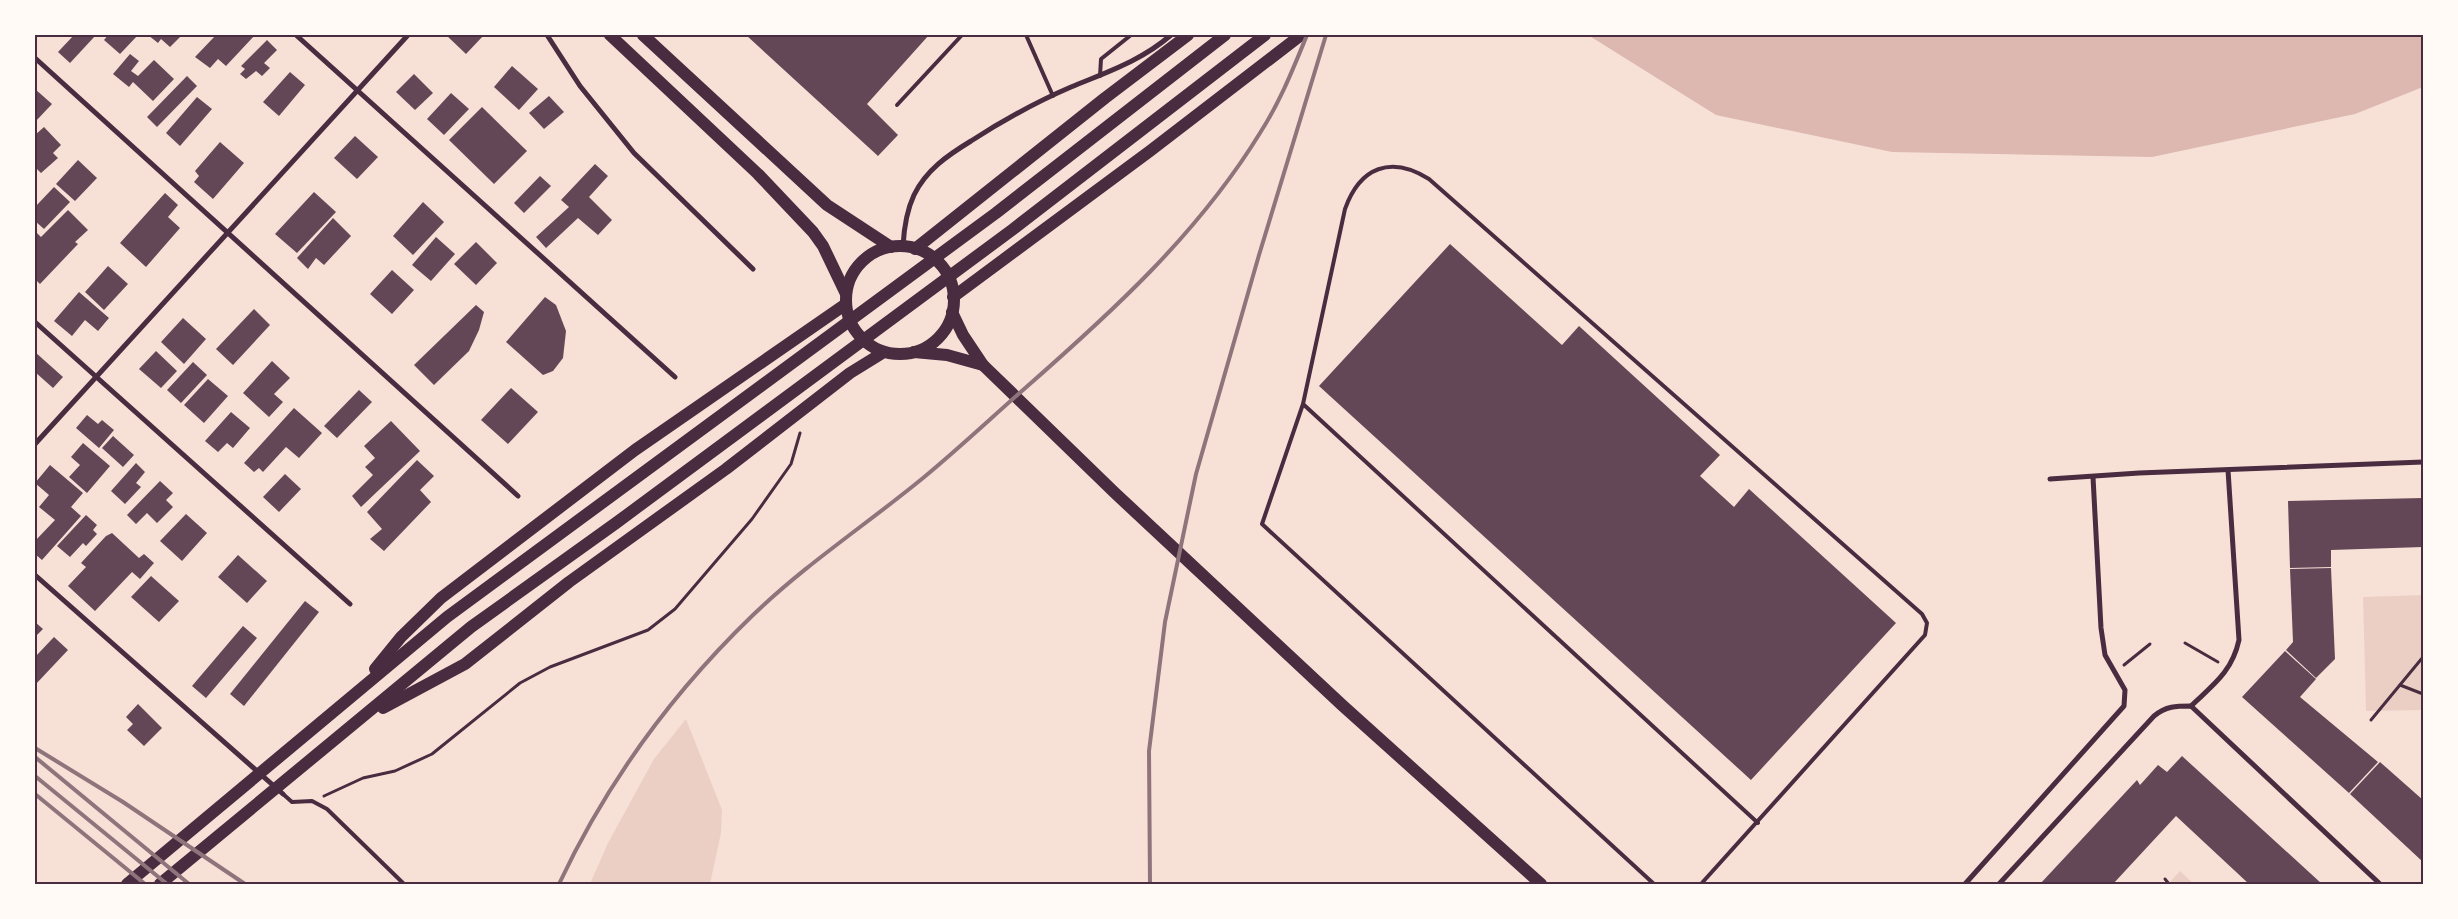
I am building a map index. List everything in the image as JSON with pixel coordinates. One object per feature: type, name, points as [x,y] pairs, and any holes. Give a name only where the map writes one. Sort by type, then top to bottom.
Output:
[{"type":"main road","points":[[610,35],[758,174],[813,232],[823,246],[846,299],[850,322],[860,338],[884,352],[904,354],[914,352],[934,342],[942,334],[952,312],[953,297],[951,284],[942,267],[927,254],[903,247],[827,205],[642,35]]},
{"type":"main road","points":[[353,696],[401,637],[441,598],[635,450],[846,299],[849,280],[856,268],[866,258],[878,251],[903,247],[1188,35]]},
{"type":"main road","points":[[127,884],[447,617],[602,505],[996,213],[1225,35]]},
{"type":"main road","points":[[160,884],[471,627],[616,523],[1020,224],[1265,35]]},
{"type":"main road","points":[[953,297],[1150,151],[1301,35]]},
{"type":"main road","points":[[952,312],[963,335],[983,365],[1115,493],[1349,711],[1541,884]]},
{"type":"main road","points":[[352,725],[465,664],[569,582],[726,469],[850,373],[884,352]]},
{"type":"main road","points":[[914,352],[947,355],[983,365]]},
{"type":"street","points":[[296,35],[675,377]]},
{"type":"street","points":[[35,444],[229,234],[408,35]]},
{"type":"street","points":[[547,35],[580,86],[634,153],[753,270]]},
{"type":"street","points":[[903,247],[905,218],[914,194],[933,168],[947,156],[992,127],[1053,96],[1154,50],[1171,35]]},
{"type":"street","points":[[35,58],[518,496]]},
{"type":"street","points":[[35,322],[350,604]]},
{"type":"street","points":[[2050,479],[2423,462]]},
{"type":"street","points":[[1999,884],[2154,716],[2170,707],[2191,706],[2229,669],[2236,656],[2239,640],[2228,470]]},
{"type":"street","points":[[1965,884],[2124,706],[2125,690],[2105,656],[2101,628],[2093,477]]},
{"type":"street","points":[[35,575],[283,794]]},
{"type":"street","points":[[2191,706],[2380,884]]},
{"type":"lane","points":[[897,105],[962,35]]},
{"type":"lane","points":[[1026,35],[1053,96]]},
{"type":"lane","points":[[1100,76],[1100,59],[1131,35]]},
{"type":"lane","points":[[1654,884],[1262,524],[1303,404],[1345,209],[1351,191],[1363,177],[1380,168],[1399,167],[1416,170],[1444,192],[1922,614],[1928,623],[1925,635],[1758,823],[1701,884]]},
{"type":"lane","points":[[1303,404],[1758,823]]},
{"type":"lane","points":[[283,794],[292,802],[312,801],[327,809],[404,884]]},
{"type":"path","points":[[312,801],[363,778],[395,771],[432,754],[520,683],[550,668],[648,630],[675,610],[752,519],[791,464],[808,406]]},
{"type":"path","points":[[2185,643],[2229,669]]},
{"type":"path","points":[[2114,673],[2150,644]]},
{"type":"path","points":[[2371,720],[2423,657]]},
{"type":"path","points":[[2400,685],[2423,694]]},
{"type":"path","points":[[2165,879],[2169,884]]},
{"type":"shaded area","points":[[1588,35],[2423,35],[2423,87],[2355,114],[2152,157],[1892,152],[1716,115]]},
{"type":"shaded area","points":[[2423,595],[2423,710],[2366,711],[2363,597]]},
{"type":"shaded area","points":[[686,719],[722,810],[721,833],[710,884],[590,884],[608,843],[654,759]]},
{"type":"shaded area","points":[[2180,871],[2194,884],[2168,884]]},
{"type":"building","points":[[74,35],[96,35],[70,63],[58,52]]},
{"type":"building","points":[[108,35],[138,35],[120,54],[104,40]]},
{"type":"building","points":[[148,35],[182,35],[170,47],[161,39],[158,43]]},
{"type":"building","points":[[216,35],[255,35],[226,66],[218,59],[210,68],[195,57]]},
{"type":"building","points":[[446,35],[484,35],[466,54]]},
{"type":"building","points":[[746,35],[929,35],[867,104],[898,135],[878,156]]},
{"type":"building","points":[[267,40],[277,50],[264,63],[270,68],[262,76],[256,71],[246,79],[240,74],[245,69],[241,66]]},
{"type":"building","points":[[130,54],[139,61],[131,71],[138,76],[154,60],[174,79],[153,101],[133,82],[129,87],[113,74]]},
{"type":"building","points":[[512,66],[538,89],[519,110],[494,87]]},
{"type":"building","points":[[290,72],[305,85],[279,116],[263,102]]},
{"type":"building","points":[[414,74],[433,93],[415,110],[396,92]]},
{"type":"building","points":[[187,76],[197,86],[157,127],[147,117]]},
{"type":"building","points":[[35,89],[52,104],[35,122]]},
{"type":"building","points":[[451,93],[469,109],[444,135],[427,119]]},
{"type":"building","points":[[549,96],[564,112],[544,129],[529,113]]},
{"type":"building","points":[[197,97],[212,109],[180,146],[166,133]]},
{"type":"building","points":[[482,107],[527,151],[494,184],[449,140]]},
{"type":"building","points":[[44,127],[61,145],[53,153],[58,158],[41,173],[35,167],[35,135]]},
{"type":"building","points":[[355,136],[378,157],[357,179],[334,158]]},
{"type":"building","points":[[220,142],[244,163],[213,199],[194,182],[199,176],[195,171]]},
{"type":"building","points":[[78,160],[97,178],[75,201],[56,184]]},
{"type":"building","points":[[595,164],[608,176],[589,197],[612,220],[598,235],[578,218],[546,248],[536,237],[569,207],[561,200]]},
{"type":"building","points":[[540,176],[551,186],[524,213],[514,203]]},
{"type":"building","points":[[54,187],[70,202],[44,229],[35,221],[35,207]]},
{"type":"building","points":[[314,192],[336,212],[297,253],[275,234]]},
{"type":"building","points":[[165,193],[178,205],[168,217],[180,228],[146,267],[120,243]]},
{"type":"building","points":[[423,202],[444,222],[413,255],[393,236]]},
{"type":"building","points":[[68,210],[88,230],[75,242],[78,244],[40,284],[35,279],[35,231],[41,237]]},
{"type":"building","points":[[333,218],[351,236],[324,265],[316,258],[308,269],[297,258]]},
{"type":"building","points":[[436,237],[455,254],[431,281],[412,265]]},
{"type":"building","points":[[476,242],[497,263],[476,285],[454,264]]},
{"type":"building","points":[[1450,244],[1562,345],[1579,326],[1720,455],[1700,476],[1734,507],[1749,489],[1896,623],[1751,780],[1319,386]]},
{"type":"building","points":[[108,266],[128,284],[104,310],[85,292]]},
{"type":"building","points":[[392,270],[414,290],[392,314],[370,294]]},
{"type":"building","points":[[79,292],[109,318],[98,331],[85,320],[72,336],[54,321]]},
{"type":"building","points":[[545,297],[556,305],[566,331],[563,358],[553,371],[543,375],[506,342]]},
{"type":"building","points":[[476,305],[484,312],[479,330],[469,351],[434,385],[414,365]]},
{"type":"building","points":[[254,309],[270,325],[233,365],[216,349]]},
{"type":"building","points":[[183,318],[206,339],[184,364],[161,342]]},
{"type":"building","points":[[156,351],[177,371],[161,388],[139,369]]},
{"type":"building","points":[[35,352],[63,377],[53,388],[35,372]]},
{"type":"building","points":[[272,361],[290,378],[274,394],[283,402],[269,417],[243,393]]},
{"type":"building","points":[[193,362],[207,375],[181,403],[167,390]]},
{"type":"building","points":[[208,379],[228,396],[204,423],[184,405]]},
{"type":"building","points":[[511,388],[538,412],[508,444],[481,420]]},
{"type":"building","points":[[359,390],[372,402],[337,438],[324,426]]},
{"type":"building","points":[[294,408],[322,433],[299,458],[286,447],[263,472],[259,468],[254,472],[244,463]]},
{"type":"building","points":[[231,412],[250,428],[233,448],[227,443],[218,452],[205,441]]},
{"type":"building","points":[[87,415],[98,424],[102,420],[114,430],[99,448],[76,428]]},
{"type":"building","points":[[391,421],[420,451],[361,507],[352,496],[373,475],[365,467],[375,458],[364,446]]},
{"type":"building","points":[[113,436],[134,455],[123,467],[102,448]]},
{"type":"building","points":[[83,443],[110,466],[87,493],[69,477],[80,465],[71,457]]},
{"type":"building","points":[[417,460],[434,476],[420,490],[431,502],[384,551],[370,539],[382,529],[367,512]]},
{"type":"building","points":[[136,463],[145,472],[136,483],[141,487],[125,504],[111,491]]},
{"type":"building","points":[[50,465],[83,493],[71,507],[81,516],[42,560],[35,554],[35,541],[55,520],[39,507],[49,495],[35,483]]},
{"type":"building","points":[[285,474],[301,489],[279,512],[263,497]]},
{"type":"building","points":[[160,481],[173,493],[166,500],[173,507],[157,523],[147,513],[136,524],[127,515]]},
{"type":"building","points":[[2423,498],[2423,547],[2331,550],[2331,567],[2290,568],[2288,501]]},
{"type":"building","points":[[186,514],[207,533],[182,561],[160,541]]},
{"type":"building","points":[[86,515],[97,525],[93,530],[97,534],[86,546],[83,543],[70,557],[57,546]]},
{"type":"building","points":[[112,533],[139,558],[144,554],[154,563],[140,579],[132,572],[95,611],[68,586],[86,567],[81,563],[106,536]]},
{"type":"building","points":[[238,555],[267,581],[247,603],[218,577]]},
{"type":"building","points":[[2331,568],[2335,659],[2316,678],[2286,650],[2293,642],[2290,569]]},
{"type":"building","points":[[151,576],[179,601],[159,622],[131,597]]},
{"type":"building","points":[[305,601],[319,612],[244,706],[230,694]]},
{"type":"building","points":[[35,622],[43,629],[35,637]]},
{"type":"building","points":[[243,626],[257,638],[206,698],[192,686]]},
{"type":"building","points":[[54,637],[68,650],[35,685],[35,657]]},
{"type":"building","points":[[2285,651],[2316,679],[2300,697],[2378,762],[2349,793],[2242,697]]},
{"type":"building","points":[[138,704],[162,728],[144,746],[127,730],[133,724],[126,717]]},
{"type":"building","points":[[2182,756],[2322,884],[2249,884],[2176,816],[2113,884],[2040,884],[2137,780],[2140,785],[2158,765],[2167,772]]},
{"type":"building","points":[[2380,762],[2423,800],[2423,862],[2350,794]]},
{"type":"railway","points":[[559,884],[598,810],[644,740],[669,707],[723,645],[773,596],[902,495],[961,445],[1088,332],[1181,238],[1236,170],[1260,133],[1280,97],[1307,35]]},
{"type":"railway","points":[[1150,884],[1149,751],[1165,622],[1196,474],[1259,255],[1326,35]]},
{"type":"railway","points":[[35,748],[123,802],[245,884]]},
{"type":"railway","points":[[35,757],[189,884]]},
{"type":"railway","points":[[35,776],[167,884]]},
{"type":"railway","points":[[35,794],[145,884]]}]
